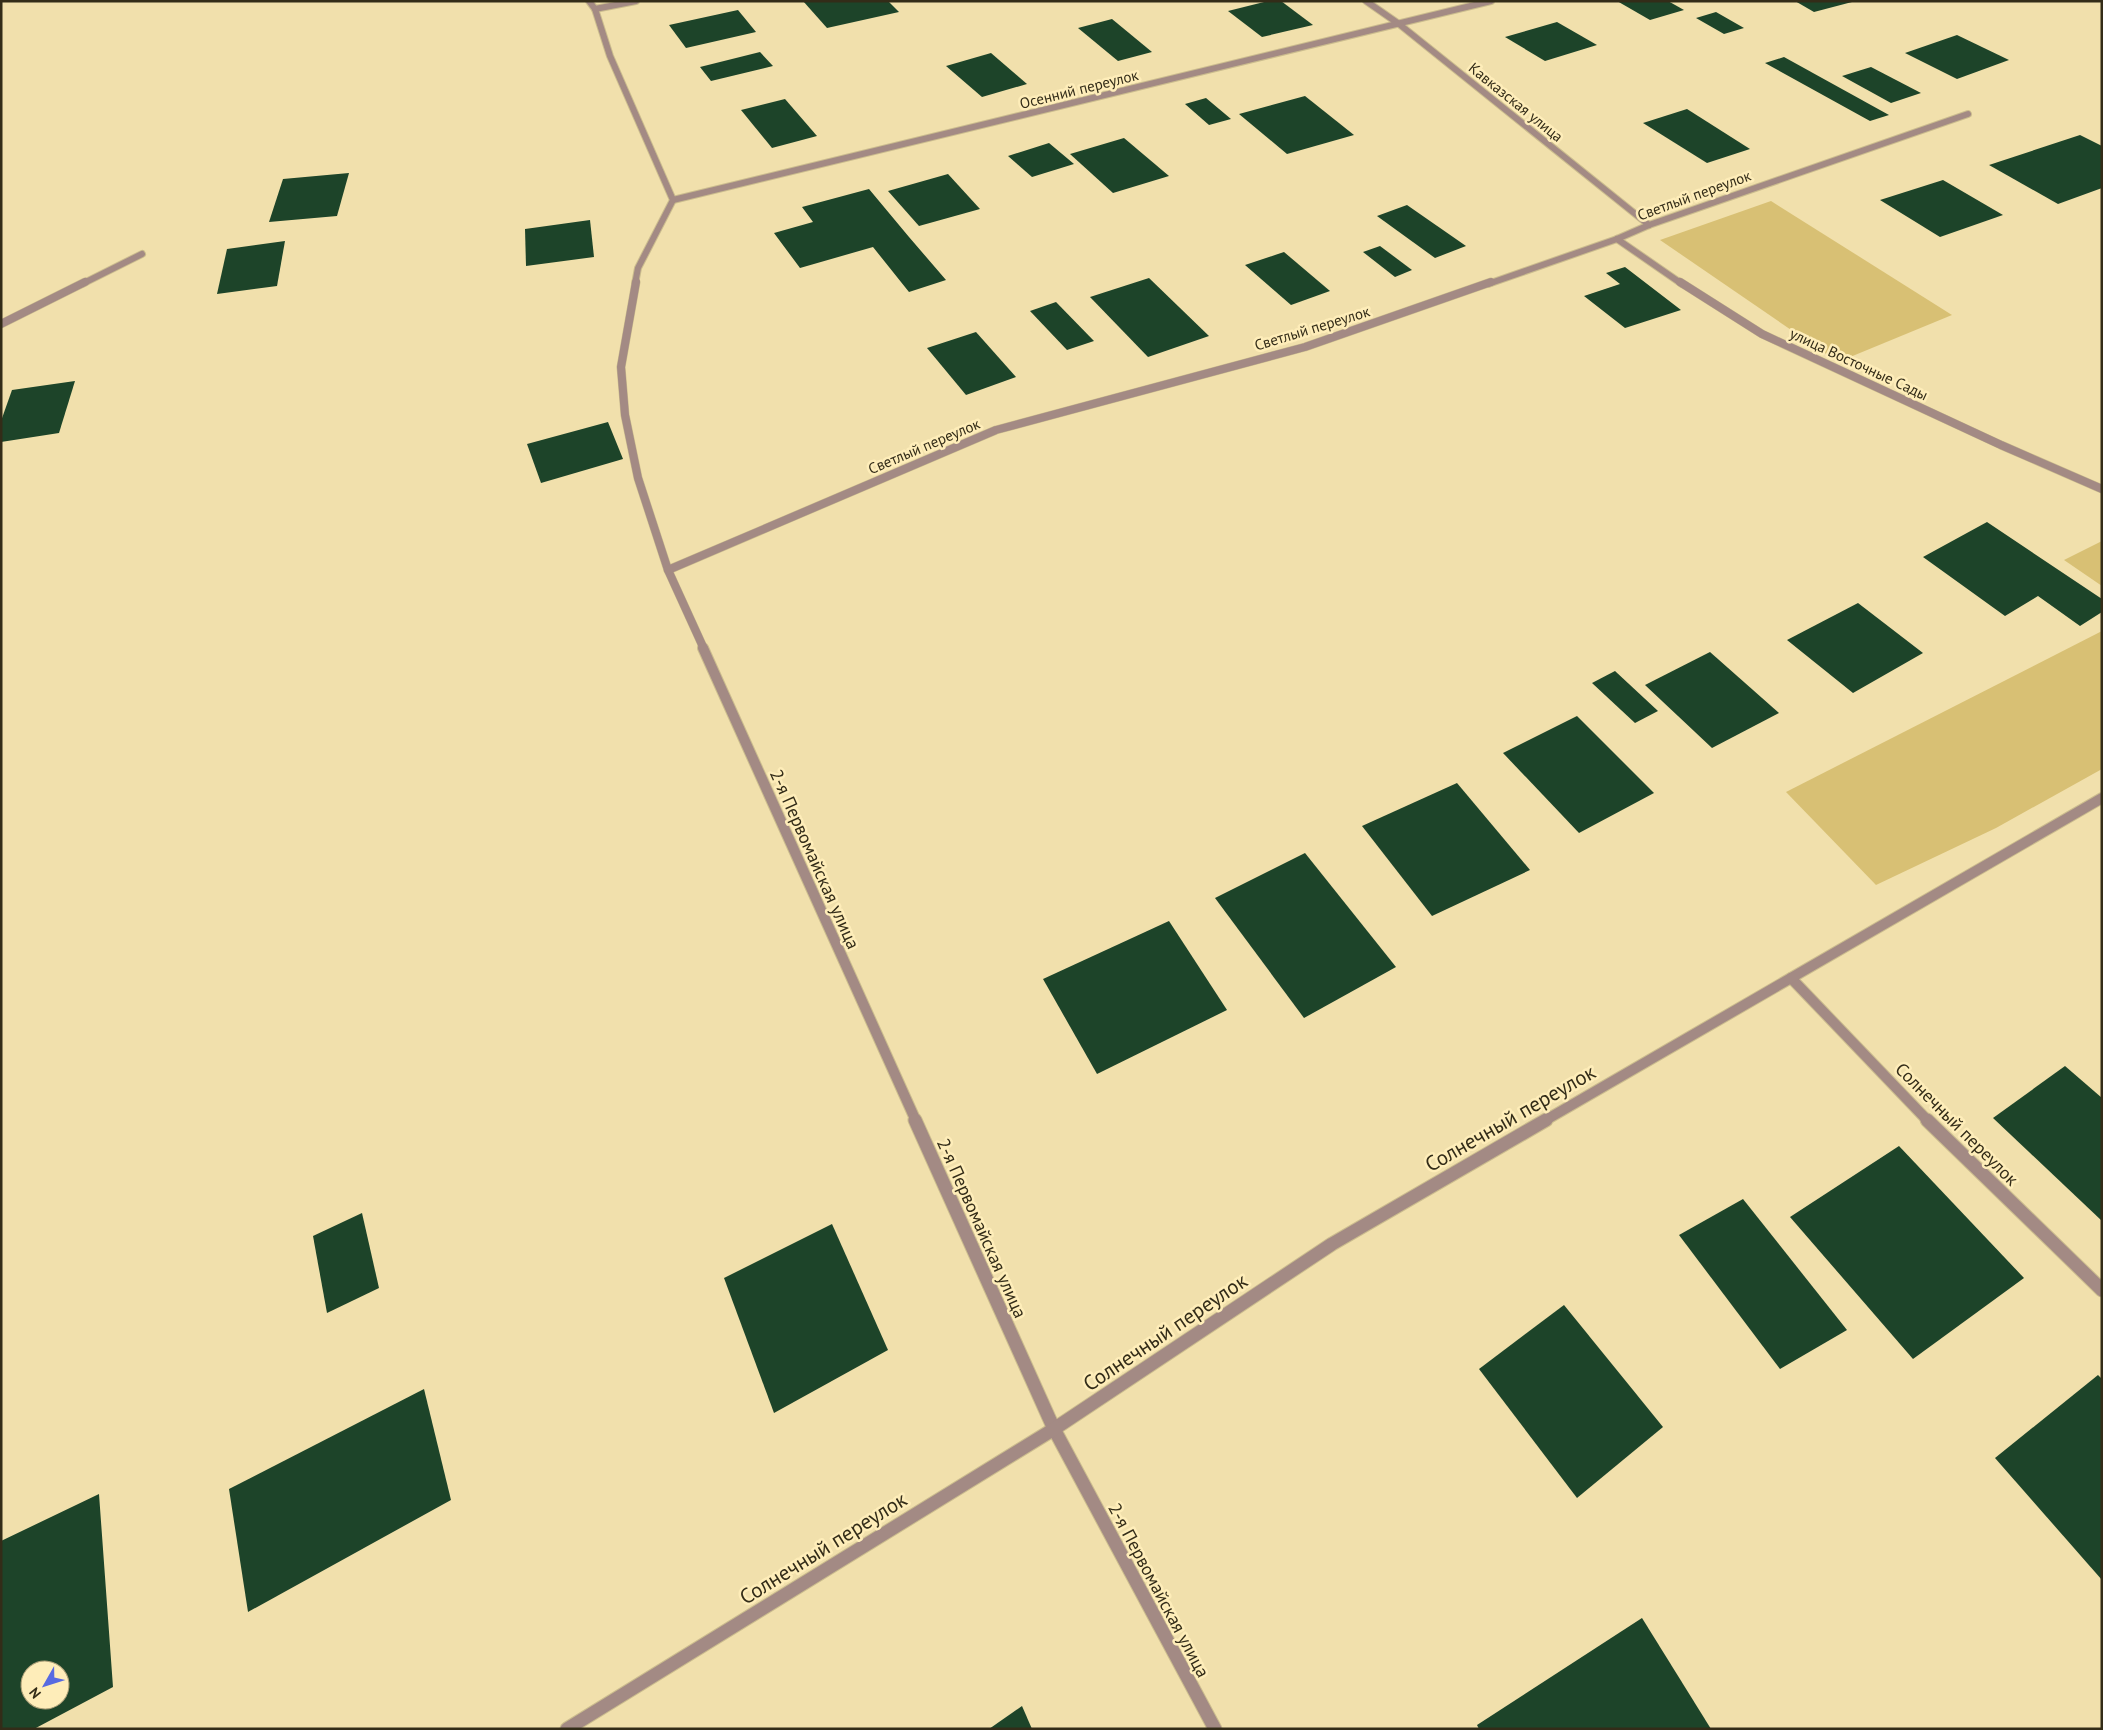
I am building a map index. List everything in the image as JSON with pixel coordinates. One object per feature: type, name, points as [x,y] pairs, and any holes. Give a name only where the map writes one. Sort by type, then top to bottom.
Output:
[{"type":"street","points":[[636,1],[592,5],[610,56],[673,200]]},
{"type":"street","name":"Кавказcкая улица","points":[[1366,1],[1399,24],[1649,225]]},
{"type":"street","name":"Осенний переулок","points":[[673,200],[1491,1]]},
{"type":"street","name":"Светлый переулок","points":[[668,570],[996,430],[1305,346],[1617,239],[1649,225],[1968,114]]},
{"type":"street","name":"2-я Первомайская улица","points":[[673,200],[638,268],[621,367],[625,416],[638,478],[668,570],[1054,1429],[1215,1729]]},
{"type":"street","name":"улица Восточные Сады","points":[[1617,239],[1674,279],[1762,334],[2001,445],[2102,489]]},
{"type":"street","points":[[1,324],[142,254]]},
{"type":"street","name":"Солнечный переулок","points":[[567,1729],[1054,1429],[1332,1244],[2102,798]]},
{"type":"street","name":"Солнечный переулок","points":[[1791,978],[1944,1138],[2102,1290]]},
{"type":"shaded area","points":[[1771,201],[1952,315],[1838,362],[1660,240]]},
{"type":"shaded area","points":[[2102,541],[2102,586],[2064,560]]},
{"type":"shaded area","points":[[2102,631],[2102,769],[1996,828],[1876,885],[1786,792]]},
{"type":"building","points":[[803,1],[888,1],[899,12],[827,28]]},
{"type":"building","points":[[1268,1],[1281,1],[1313,25],[1262,37],[1228,11]]},
{"type":"building","points":[[1617,1],[1668,1],[1684,10],[1650,20]]},
{"type":"building","points":[[1795,1],[1852,1],[1852,2],[1814,12]]},
{"type":"building","points":[[738,10],[756,32],[686,48],[669,25]]},
{"type":"building","points":[[1716,12],[1744,28],[1724,34],[1696,18]]},
{"type":"building","points":[[1112,19],[1152,52],[1118,61],[1078,28]]},
{"type":"building","points":[[1557,22],[1597,45],[1545,61],[1505,37]]},
{"type":"building","points":[[1957,35],[2009,60],[1957,79],[1905,53]]},
{"type":"building","points":[[760,52],[773,66],[711,81],[700,67]]},
{"type":"building","points":[[991,53],[1027,84],[982,97],[946,66]]},
{"type":"building","points":[[1784,57],[1889,115],[1870,121],[1765,63]]},
{"type":"building","points":[[1871,67],[1921,93],[1891,103],[1842,76]]},
{"type":"building","points":[[1305,96],[1354,135],[1287,154],[1239,114]]},
{"type":"building","points":[[1206,98],[1231,119],[1209,125],[1185,104]]},
{"type":"building","points":[[785,99],[817,136],[772,148],[741,110]]},
{"type":"building","points":[[1687,109],[1750,149],[1707,163],[1643,123]]},
{"type":"building","points":[[2080,135],[2102,146],[2102,188],[2058,204],[1989,165]]},
{"type":"building","points":[[1124,138],[1169,176],[1113,193],[1070,154]]},
{"type":"building","points":[[1049,143],[1074,164],[1032,177],[1008,156]]},
{"type":"building","points":[[349,173],[337,216],[269,222],[283,179]]},
{"type":"building","points":[[948,174],[980,209],[919,226],[888,191]]},
{"type":"building","points":[[1943,180],[2003,215],[1940,237],[1880,200]]},
{"type":"building","points":[[869,189],[946,280],[909,292],[873,247],[800,268],[774,233],[813,222],[802,207]]},
{"type":"building","points":[[1407,205],[1466,246],[1435,258],[1377,216]]},
{"type":"building","points":[[590,220],[594,257],[526,266],[525,229]]},
{"type":"building","points":[[285,241],[277,286],[217,294],[227,249]]},
{"type":"building","points":[[1380,246],[1412,270],[1395,277],[1363,252]]},
{"type":"building","points":[[1284,252],[1330,291],[1291,305],[1245,265]]},
{"type":"building","points":[[1625,267],[1681,310],[1625,328],[1584,296],[1620,284],[1606,273]]},
{"type":"building","points":[[1149,278],[1209,336],[1148,357],[1090,297]]},
{"type":"building","points":[[1056,302],[1094,341],[1067,350],[1030,311]]},
{"type":"building","points":[[976,332],[1016,377],[966,395],[927,348]]},
{"type":"building","points":[[75,381],[59,433],[1,442],[1,421],[12,390]]},
{"type":"building","points":[[608,422],[623,459],[541,483],[527,444]]},
{"type":"building","points":[[1987,522],[2102,599],[2102,612],[2080,626],[2038,596],[2005,616],[1923,557]]},
{"type":"building","points":[[1858,603],[1923,653],[1853,693],[1787,640]]},
{"type":"building","points":[[1710,652],[1779,713],[1712,748],[1645,685]]},
{"type":"building","points":[[1615,671],[1658,711],[1635,723],[1592,683]]},
{"type":"building","points":[[1577,716],[1654,793],[1579,833],[1503,753]]},
{"type":"building","points":[[1457,783],[1530,870],[1432,916],[1362,826]]},
{"type":"building","points":[[1305,853],[1396,967],[1304,1018],[1215,898]]},
{"type":"building","points":[[1169,921],[1227,1010],[1097,1074],[1043,979]]},
{"type":"building","points":[[2065,1066],[2102,1098],[2102,1221],[1993,1118]]},
{"type":"building","points":[[1899,1146],[2024,1278],[1913,1359],[1790,1217]]},
{"type":"building","points":[[1743,1199],[1847,1330],[1780,1369],[1679,1235]]},
{"type":"building","points":[[362,1213],[379,1288],[327,1313],[313,1236]]},
{"type":"building","points":[[832,1224],[888,1350],[774,1413],[724,1278]]},
{"type":"building","points":[[1564,1305],[1663,1427],[1577,1498],[1479,1369]]},
{"type":"building","points":[[2098,1375],[2102,1379],[2102,1580],[1995,1458]]},
{"type":"building","points":[[424,1389],[451,1500],[248,1612],[229,1489]]},
{"type":"building","points":[[99,1494],[113,1687],[70,1710],[70,1660],[20,1660],[20,1710],[70,1710],[34,1729],[1,1729],[1,1541]]},
{"type":"building","points":[[1642,1618],[1711,1729],[1479,1729],[1477,1725]]},
{"type":"building","points":[[1022,1706],[1032,1729],[989,1729]]}]
